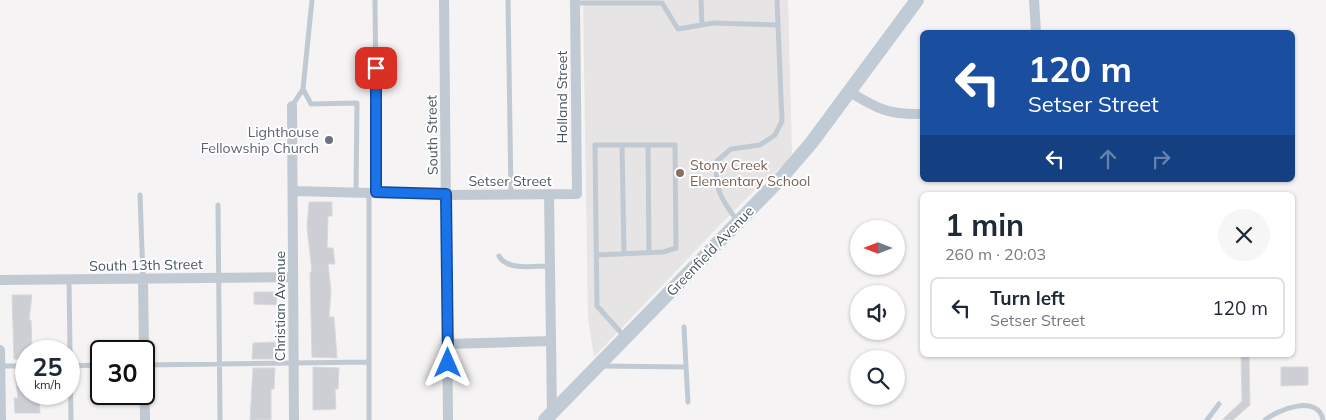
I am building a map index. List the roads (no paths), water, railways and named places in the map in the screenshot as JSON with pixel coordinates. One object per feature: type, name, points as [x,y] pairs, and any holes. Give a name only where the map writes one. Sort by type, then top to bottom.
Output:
[{"type":"main road","name":"Greenfield Avenue","points":[[548,417],[782,177],[850,92],[917,0]]},
{"type":"street","name":"South Street","points":[[444,0],[448,420]]},
{"type":"street","points":[[1034,0],[1036,30]]},
{"type":"street","name":"Holland Street","points":[[575,2],[577,194]]},
{"type":"street","points":[[850,92],[870,105],[889,113],[920,114]]},
{"type":"street","name":"Christian Avenue","points":[[292,106],[294,420]]},
{"type":"street","name":"Setser Street","points":[[294,191],[577,194]]},
{"type":"street","points":[[548,417],[550,341],[549,194]]},
{"type":"street","name":"South 13th Street","points":[[0,280],[293,277]]},
{"type":"street","points":[[143,279],[144,340]]},
{"type":"street","points":[[448,344],[550,341]]},
{"type":"street","points":[[0,350],[1,420]]},
{"type":"street","points":[[145,405],[145,420]]},
{"type":"lane","points":[[292,106],[303,89],[312,0]]},
{"type":"lane","points":[[370,420],[369,362],[375,0]]},
{"type":"lane","points":[[508,0],[511,194]]},
{"type":"lane","points":[[701,0],[702,25]]},
{"type":"lane","points":[[738,223],[720,196],[715,178],[717,162],[731,149],[760,145],[775,135],[782,121],[777,0]]},
{"type":"lane","points":[[575,2],[662,3],[678,29],[702,25],[778,25]]},
{"type":"lane","points":[[303,89],[311,104],[357,103],[356,192]]},
{"type":"lane","points":[[596,255],[649,253],[676,248],[675,145],[595,145],[596,255],[597,306],[625,337]]},
{"type":"lane","points":[[622,145],[624,254]]},
{"type":"lane","points":[[648,145],[649,253]]},
{"type":"lane","points":[[140,195],[143,279]]},
{"type":"lane","points":[[218,205],[217,278],[220,420]]},
{"type":"lane","points":[[499,256],[502,262],[510,265],[549,266]]},
{"type":"lane","points":[[69,280],[70,340]]},
{"type":"lane","points":[[684,327],[688,402]]},
{"type":"lane","points":[[155,365],[369,362]]},
{"type":"lane","points":[[598,365],[686,368]]},
{"type":"lane","points":[[0,366],[15,366]]},
{"type":"lane","points":[[1207,420],[1219,404]]},
{"type":"lane","points":[[71,405],[71,420]]},
{"type":"lane","points":[[1265,420],[1282,410],[1310,405],[1317,409],[1323,420]]},
{"type":"place","name":"Lighthouse Fellowship Church","points":[[329,140]]},
{"type":"place","name":"Stony Creek Elementary School","points":[[680,173]]}]
